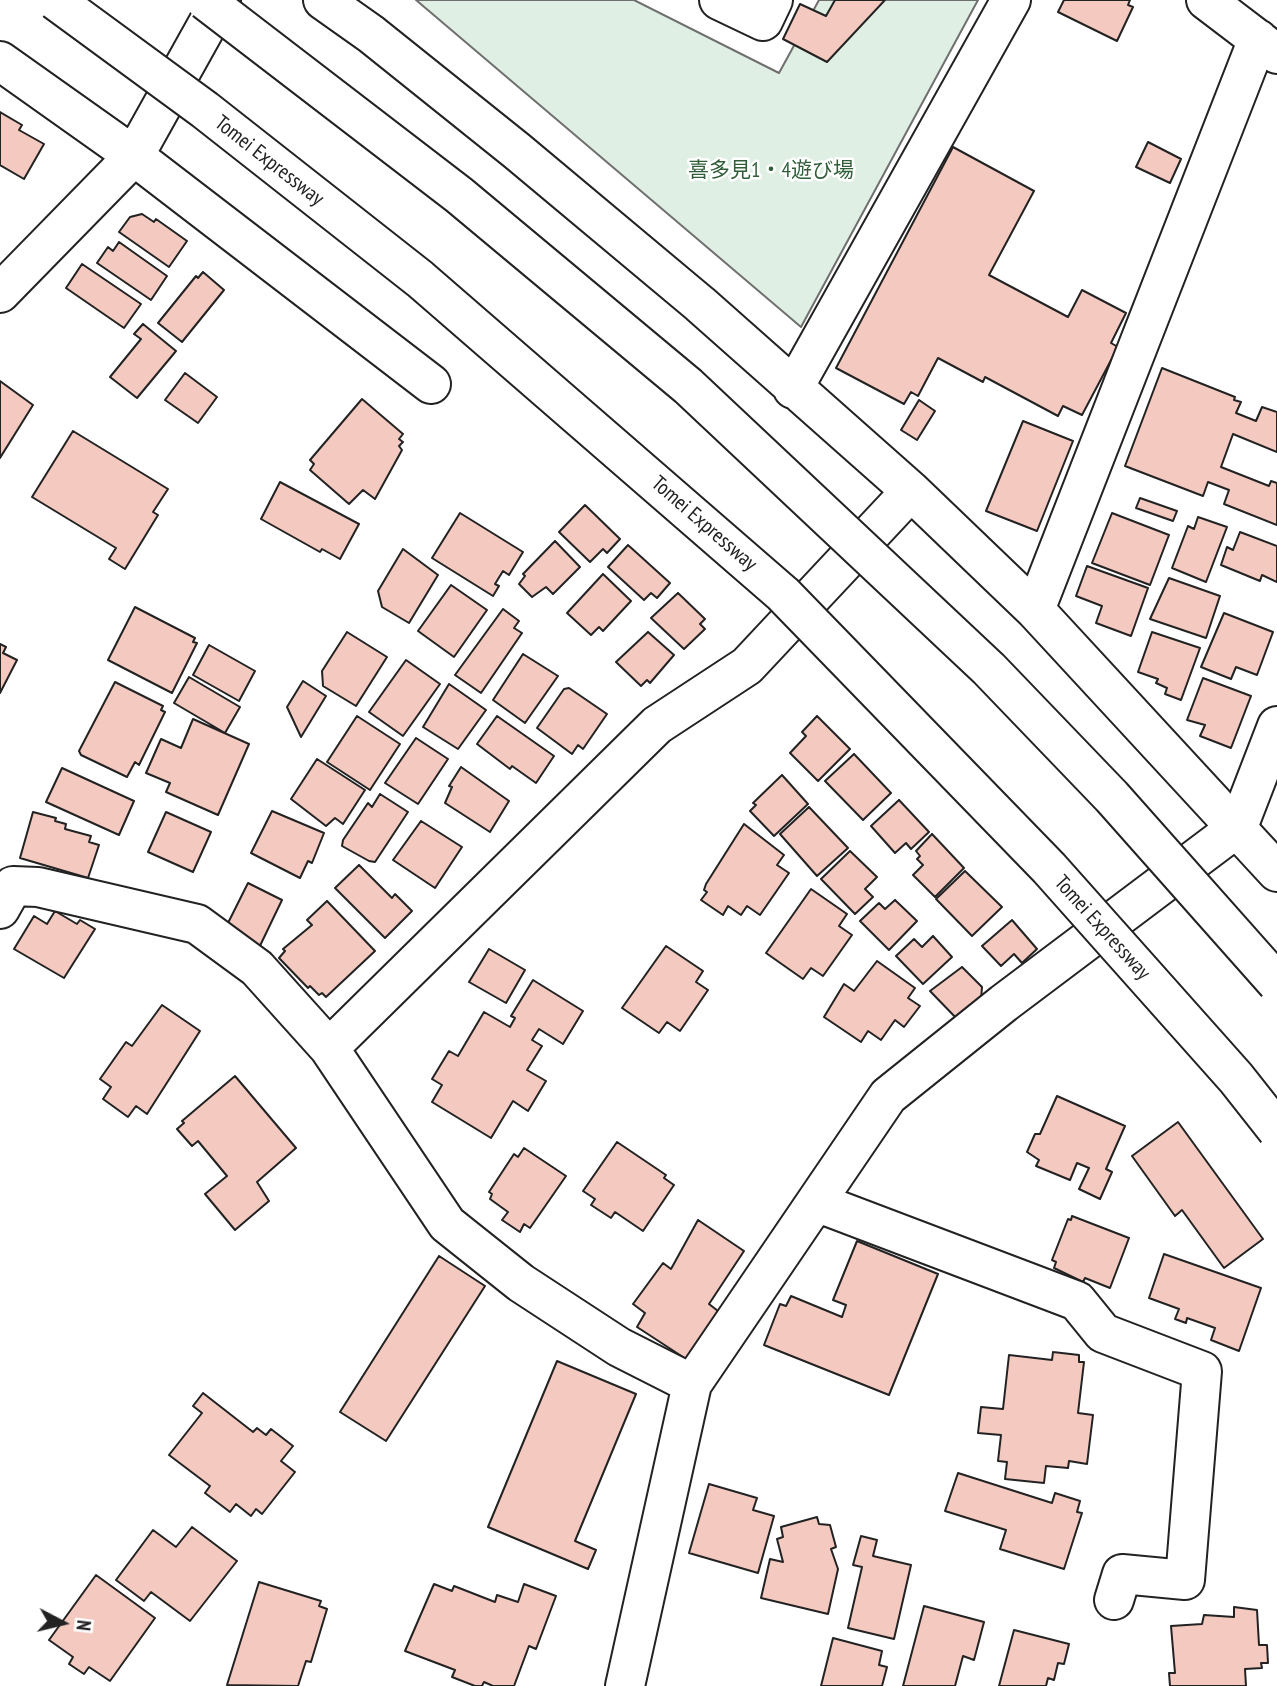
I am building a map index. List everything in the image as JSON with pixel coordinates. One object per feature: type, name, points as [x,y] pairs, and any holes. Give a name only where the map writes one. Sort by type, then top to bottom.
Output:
[{"type":"main road","name":"Tomei Expressway","points":[[55,0],[205,110],[420,279],[783,594],[1049,868],[1236,1078],[1277,1130]]},
{"type":"main road","points":[[205,0],[459,195],[698,395],[989,669],[1112,797],[1277,983]]},
{"type":"main road","points":[[0,293],[134,156],[221,0]]},
{"type":"main road","points":[[323,0],[371,34],[517,151],[700,304],[911,491],[1035,610],[1277,872]]},
{"type":"main road","points":[[719,0],[764,21],[773,0]]},
{"type":"main road","points":[[793,389],[1011,0]]},
{"type":"main road","points":[[1035,610],[1267,46],[1206,0]]},
{"type":"main road","points":[[0,61],[134,156],[431,384]]},
{"type":"main road","points":[[329,1048],[657,725],[747,666],[911,491]]},
{"type":"main road","points":[[625,1686],[692,1384],[888,1096],[1004,1003],[1238,827],[1277,726]]},
{"type":"main road","points":[[0,909],[13,886],[38,887],[197,924],[257,968],[329,1048],[447,1224],[532,1290],[620,1347],[692,1384]]},
{"type":"main road","points":[[816,1202],[1077,1301],[1103,1334],[1202,1371],[1185,1580],[1122,1574],[1114,1600]]},
{"type":"green space","name":"喜多見1・4遊び場","points":[[416,0],[634,0],[779,73],[819,0],[978,0],[801,327]]},
{"type":"building","points":[[835,0],[885,0],[827,62],[783,39],[800,4],[826,16]]},
{"type":"building","points":[[1064,0],[1130,0],[1128,5],[1133,7],[1117,41],[1058,12]]},
{"type":"building","points":[[0,112],[22,125],[19,130],[44,144],[24,179],[0,165]]},
{"type":"building","points":[[1148,142],[1181,159],[1170,183],[1136,167]]},
{"type":"building","points":[[953,147],[1034,191],[989,275],[1068,317],[1082,290],[1126,313],[1111,343],[1118,347],[1082,415],[1063,406],[1058,416],[985,377],[983,382],[938,358],[918,396],[911,392],[904,404],[836,368]]},
{"type":"building","points":[[142,214],[154,222],[156,219],[187,241],[169,267],[119,232],[130,217]]},
{"type":"building","points":[[119,242],[167,276],[151,300],[97,263],[108,247],[113,251]]},
{"type":"building","points":[[82,264],[141,304],[124,328],[66,288]]},
{"type":"building","points":[[203,272],[224,290],[182,342],[158,323],[196,276],[198,278]]},
{"type":"building","points":[[143,324],[176,351],[137,398],[110,377],[141,339],[134,334]]},
{"type":"building","points":[[1162,368],[1235,397],[1234,400],[1241,402],[1236,413],[1256,421],[1262,407],[1277,412],[1277,452],[1233,434],[1221,467],[1269,486],[1271,481],[1277,483],[1277,525],[1224,504],[1229,490],[1208,482],[1203,496],[1125,466]]},
{"type":"building","points":[[185,373],[217,397],[198,423],[165,400]]},
{"type":"building","points":[[0,381],[33,405],[0,458]]},
{"type":"building","points":[[362,399],[403,434],[399,439],[403,442],[399,446],[402,450],[375,499],[363,490],[349,504],[310,470],[314,464],[310,460]]},
{"type":"building","points":[[919,400],[935,411],[917,440],[901,430]]},
{"type":"building","points":[[1023,421],[1073,441],[1037,531],[986,511]]},
{"type":"building","points":[[73,431],[168,489],[153,512],[158,515],[125,569],[109,559],[116,548],[32,497]]},
{"type":"building","points":[[280,482],[359,524],[340,559],[322,549],[320,552],[261,519]]},
{"type":"building","points":[[1140,498],[1177,511],[1173,521],[1136,508]]},
{"type":"building","points":[[585,505],[620,539],[607,553],[603,549],[590,562],[559,532]]},
{"type":"building","points":[[460,513],[523,552],[509,575],[503,571],[495,584],[499,586],[493,596],[432,558]]},
{"type":"building","points":[[1112,513],[1169,535],[1150,585],[1092,563]]},
{"type":"building","points":[[1198,517],[1227,527],[1206,582],[1172,568],[1188,526],[1194,529]]},
{"type":"building","points":[[1240,532],[1277,546],[1277,582],[1262,575],[1260,581],[1221,565],[1227,547],[1233,550]]},
{"type":"building","points":[[555,541],[580,567],[553,594],[546,587],[532,597],[519,584],[525,576],[523,574]]},
{"type":"building","points":[[628,545],[670,583],[657,598],[651,593],[644,600],[608,567]]},
{"type":"building","points":[[403,549],[438,575],[409,623],[382,607],[378,591]]},
{"type":"building","points":[[1087,566],[1148,588],[1131,636],[1096,623],[1102,606],[1076,596]]},
{"type":"building","points":[[603,574],[631,601],[603,631],[599,627],[591,635],[567,613]]},
{"type":"building","points":[[1169,578],[1220,596],[1206,638],[1150,619]]},
{"type":"building","points":[[451,585],[487,610],[454,657],[418,631]]},
{"type":"building","points":[[678,593],[705,619],[700,624],[705,629],[684,649],[651,618]]},
{"type":"building","points":[[135,607],[195,638],[193,642],[197,643],[172,693],[108,660]]},
{"type":"building","points":[[503,609],[519,621],[514,628],[522,633],[481,693],[455,675]]},
{"type":"building","points":[[1224,613],[1273,632],[1257,675],[1236,667],[1231,679],[1201,667]]},
{"type":"building","points":[[347,632],[387,657],[356,706],[323,686],[322,671]]},
{"type":"building","points":[[648,632],[674,655],[650,683],[647,680],[641,686],[616,662]]},
{"type":"building","points":[[1152,632],[1200,648],[1181,700],[1165,694],[1167,688],[1156,683],[1158,679],[1138,672]]},
{"type":"building","points":[[0,644],[6,647],[3,653],[17,660],[0,693]]},
{"type":"building","points":[[209,645],[255,671],[239,701],[193,675]]},
{"type":"building","points":[[523,654],[558,676],[525,723],[493,700]]},
{"type":"building","points":[[406,660],[440,684],[403,736],[369,712]]},
{"type":"building","points":[[189,677],[240,707],[225,733],[174,703]]},
{"type":"building","points":[[1203,678],[1251,696],[1231,748],[1200,736],[1205,725],[1187,720]]},
{"type":"building","points":[[303,681],[326,696],[301,737],[287,707]]},
{"type":"building","points":[[115,682],[163,706],[161,710],[165,712],[139,765],[135,762],[127,777],[81,755],[79,751]]},
{"type":"building","points":[[449,684],[486,710],[458,749],[423,727]]},
{"type":"building","points":[[569,688],[607,714],[583,749],[578,745],[572,754],[537,728],[564,689]]},
{"type":"building","points":[[357,716],[400,744],[370,790],[327,762]]},
{"type":"building","points":[[497,716],[554,756],[536,783],[512,766],[510,769],[477,744]]},
{"type":"building","points":[[817,716],[850,749],[818,781],[790,753],[806,736],[802,732]]},
{"type":"building","points":[[193,719],[249,744],[218,815],[166,792],[170,783],[146,773],[161,739],[181,748]]},
{"type":"building","points":[[416,738],[448,759],[418,804],[385,783]]},
{"type":"building","points":[[854,754],[891,793],[863,820],[825,781]]},
{"type":"building","points":[[317,759],[365,790],[343,824],[335,818],[326,826],[291,799]]},
{"type":"building","points":[[461,767],[509,801],[490,832],[445,803],[452,787],[449,786]]},
{"type":"building","points":[[62,768],[134,801],[119,835],[46,802]]},
{"type":"building","points":[[782,775],[808,804],[774,836],[750,811],[756,805],[753,803]]},
{"type":"building","points":[[380,794],[408,812],[375,862],[342,846],[343,840],[368,803],[372,807]]},
{"type":"building","points":[[899,800],[929,832],[911,849],[906,843],[895,853],[871,826]]},
{"type":"building","points":[[809,807],[848,848],[817,876],[780,834]]},
{"type":"building","points":[[272,811],[324,833],[312,863],[308,861],[300,878],[251,853]]},
{"type":"building","points":[[33,812],[56,818],[55,821],[66,824],[65,829],[91,836],[89,842],[99,845],[88,878],[20,858]]},
{"type":"building","points":[[166,812],[211,832],[193,872],[148,852]]},
{"type":"building","points":[[421,821],[462,847],[435,888],[393,860]]},
{"type":"building","points":[[744,824],[784,855],[777,865],[789,873],[760,915],[747,906],[741,915],[728,906],[723,915],[701,900],[707,892],[704,890],[706,884]]},
{"type":"building","points":[[932,834],[964,868],[935,897],[913,875],[923,865],[917,859],[920,856],[916,851]]},
{"type":"building","points":[[850,851],[877,877],[865,889],[873,897],[855,914],[821,879]]},
{"type":"building","points":[[359,865],[392,898],[395,894],[412,911],[385,938],[335,888]]},
{"type":"building","points":[[965,871],[1002,907],[972,936],[936,899]]},
{"type":"building","points":[[248,883],[282,900],[257,952],[222,935]]},
{"type":"building","points":[[811,889],[847,914],[839,926],[852,935],[823,976],[811,968],[803,979],[766,953]]},
{"type":"building","points":[[895,900],[917,921],[889,950],[860,921],[879,903],[885,909]]},
{"type":"building","points":[[327,901],[375,951],[326,997],[322,993],[319,995],[310,986],[308,988],[279,958],[285,951],[283,949],[312,925],[307,920]]},
{"type":"building","points":[[55,911],[77,924],[80,920],[95,929],[64,978],[14,949],[34,916],[47,924]]},
{"type":"building","points":[[1012,920],[1037,949],[1022,963],[1014,954],[1001,966],[982,946]]},
{"type":"building","points":[[933,936],[952,957],[923,984],[896,956],[914,939],[922,947]]},
{"type":"building","points":[[666,946],[703,971],[696,982],[708,990],[680,1031],[667,1022],[659,1033],[622,1008]]},
{"type":"building","points":[[489,949],[525,970],[506,1003],[469,982]]},
{"type":"building","points":[[877,961],[915,988],[908,998],[920,1006],[904,1027],[895,1020],[881,1040],[868,1031],[861,1042],[824,1017],[844,984],[854,991]]},
{"type":"building","points":[[962,967],[982,987],[981,1000],[959,1021],[930,991]]},
{"type":"building","points":[[533,980],[583,1011],[563,1044],[539,1029],[532,1040],[542,1046],[527,1070],[546,1081],[528,1111],[513,1101],[491,1138],[432,1102],[442,1085],[432,1079],[449,1051],[458,1056],[484,1012],[510,1027],[515,1018],[511,1016]]},
{"type":"building","points":[[162,1005],[200,1031],[147,1114],[136,1106],[128,1117],[103,1099],[111,1087],[100,1079],[126,1042],[132,1046]]},
{"type":"building","points":[[235,1076],[296,1148],[257,1182],[269,1201],[235,1230],[205,1194],[227,1176],[198,1141],[192,1146],[177,1129],[184,1123],[182,1121]]},
{"type":"building","points":[[1057,1096],[1125,1126],[1106,1169],[1112,1172],[1100,1199],[1079,1189],[1089,1168],[1077,1163],[1070,1180],[1036,1166],[1039,1160],[1027,1152],[1035,1134],[1040,1134]]},
{"type":"building","points":[[1178,1122],[1263,1239],[1224,1268],[1182,1210],[1175,1216],[1132,1156]]},
{"type":"building","points":[[617,1142],[666,1175],[664,1178],[674,1185],[643,1231],[615,1212],[611,1218],[591,1205],[595,1199],[583,1191]]},
{"type":"building","points":[[524,1148],[566,1176],[530,1228],[524,1224],[520,1232],[502,1220],[508,1212],[490,1199],[492,1194],[489,1192],[514,1154],[518,1157]]},
{"type":"building","points":[[1072,1216],[1129,1238],[1110,1288],[1085,1278],[1083,1282],[1054,1268],[1056,1262],[1052,1260],[1068,1219],[1071,1220]]},
{"type":"building","points":[[698,1220],[744,1251],[709,1304],[718,1311],[686,1359],[637,1327],[645,1313],[633,1304],[663,1263],[671,1269]]},
{"type":"building","points":[[857,1241],[938,1274],[889,1395],[764,1345],[780,1304],[786,1306],[791,1296],[842,1317],[846,1305],[833,1300]]},
{"type":"building","points":[[1164,1254],[1261,1288],[1239,1351],[1211,1340],[1215,1328],[1187,1318],[1186,1323],[1175,1319],[1179,1309],[1149,1298]]},
{"type":"building","points":[[439,1256],[485,1286],[386,1441],[340,1412]]},
{"type":"building","points":[[1053,1352],[1079,1355],[1079,1362],[1084,1362],[1078,1413],[1093,1415],[1087,1464],[1069,1461],[1068,1468],[1046,1466],[1044,1483],[1005,1479],[1007,1462],[998,1461],[1001,1435],[978,1433],[981,1407],[1003,1409],[1009,1355],[1052,1360]]},
{"type":"building","points":[[557,1361],[636,1394],[575,1541],[596,1550],[588,1569],[488,1527]]},
{"type":"building","points":[[203,1393],[253,1432],[257,1428],[266,1435],[271,1429],[293,1446],[281,1461],[295,1472],[262,1514],[256,1509],[251,1516],[236,1504],[230,1512],[205,1493],[210,1486],[169,1455],[202,1413],[193,1406]]},
{"type":"building","points":[[958,1473],[1052,1503],[1055,1493],[1080,1501],[1077,1512],[1082,1513],[1064,1569],[1000,1549],[1006,1530],[945,1511]]},
{"type":"building","points":[[709,1484],[757,1498],[753,1510],[774,1516],[758,1573],[689,1553]]},
{"type":"building","points":[[817,1517],[819,1524],[830,1525],[836,1547],[831,1549],[838,1569],[828,1614],[761,1598],[770,1559],[783,1562],[777,1539],[783,1537],[781,1527]]},
{"type":"building","points":[[192,1527],[237,1561],[190,1621],[151,1592],[144,1601],[116,1580],[153,1530],[176,1547]]},
{"type":"building","points":[[861,1536],[877,1540],[873,1556],[911,1565],[894,1639],[848,1628],[862,1567],[853,1565]]},
{"type":"building","points":[[96,1575],[155,1618],[110,1681],[89,1667],[84,1674],[69,1664],[73,1657],[49,1640]]},
{"type":"building","points":[[259,1582],[321,1601],[319,1606],[327,1609],[311,1662],[306,1661],[298,1686],[227,1685]]},
{"type":"building","points":[[434,1584],[452,1591],[454,1586],[495,1602],[497,1595],[518,1602],[524,1584],[556,1596],[536,1649],[529,1646],[514,1686],[493,1686],[484,1682],[482,1686],[475,1686],[452,1677],[455,1670],[405,1651]]},
{"type":"building","points":[[924,1606],[984,1622],[974,1660],[963,1656],[955,1686],[903,1686]]},
{"type":"building","points":[[1234,1607],[1257,1610],[1259,1645],[1267,1645],[1268,1663],[1261,1663],[1262,1668],[1245,1669],[1246,1686],[1170,1686],[1169,1673],[1175,1673],[1171,1626],[1202,1624],[1204,1615],[1234,1617]]},
{"type":"building","points":[[1014,1630],[1069,1644],[1064,1664],[1058,1663],[1054,1680],[1048,1678],[1046,1686],[999,1686]]},
{"type":"building","points":[[833,1638],[882,1651],[879,1665],[887,1667],[882,1686],[821,1686]]}]
